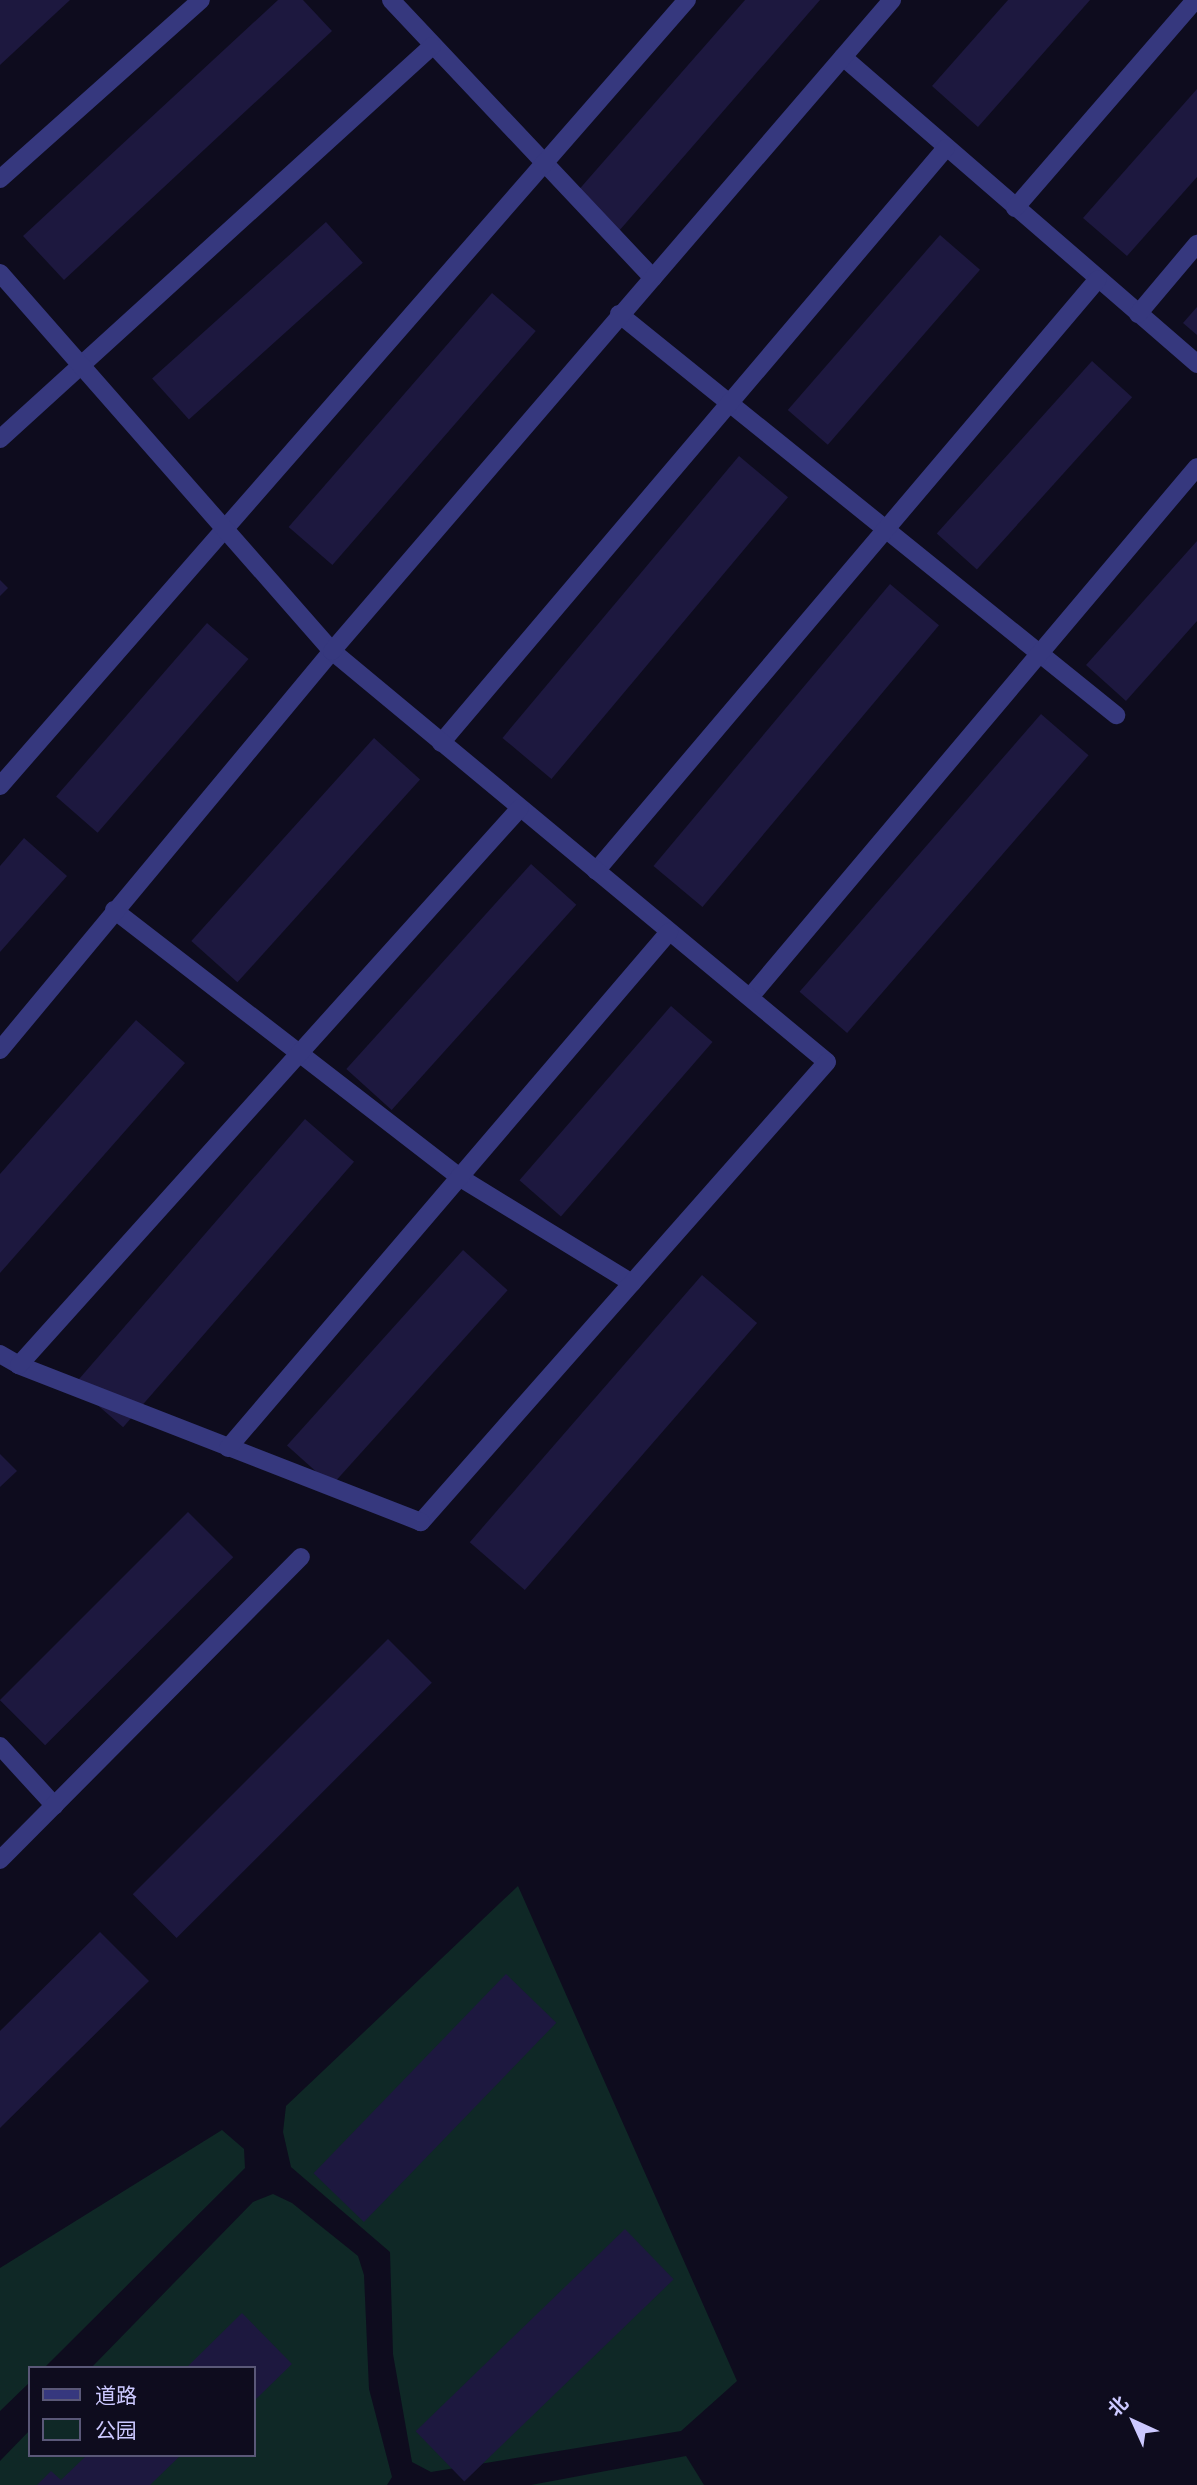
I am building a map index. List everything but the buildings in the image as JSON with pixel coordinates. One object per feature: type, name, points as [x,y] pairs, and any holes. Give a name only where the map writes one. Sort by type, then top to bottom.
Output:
[{"type":"street","points":[[0,179],[201,0]]},
{"type":"street","points":[[391,0],[653,278]]},
{"type":"street","points":[[0,786],[687,0]]},
{"type":"street","points":[[0,1050],[332,651],[619,314],[892,0]]},
{"type":"street","points":[[1015,208],[1195,0]]},
{"type":"street","points":[[0,439],[432,46]]},
{"type":"street","points":[[843,57],[1197,364]]},
{"type":"street","points":[[441,743],[946,148]]},
{"type":"street","points":[[1138,314],[1197,244]]},
{"type":"street","points":[[0,273],[332,651],[827,1062],[421,1522],[19,1365],[0,1354]]},
{"type":"street","points":[[596,871],[1098,279]]},
{"type":"street","points":[[619,314],[1116,715]]},
{"type":"street","points":[[750,997],[1197,467]]},
{"type":"street","points":[[19,1365],[300,1058],[520,808]]},
{"type":"street","points":[[114,910],[300,1058],[460,1177],[632,1283]]},
{"type":"street","points":[[228,1448],[669,932]]},
{"type":"street","points":[[0,1860],[301,1557]]},
{"type":"street","points":[[0,1746],[55,1806]]},
{"type":"green space","points":[[518,1886],[737,2381],[681,2431],[431,2472],[412,2462],[393,2354],[390,2252],[291,2167],[283,2132],[286,2106]]},
{"type":"green space","points":[[222,2130],[244,2149],[245,2168],[46,2366],[28,2366],[28,2384],[0,2411],[0,2268]]},
{"type":"green space","points":[[273,2194],[292,2203],[358,2256],[364,2275],[369,2389],[392,2477],[387,2485],[0,2485],[0,2461],[28,2432],[28,2457],[256,2457],[256,2366],[93,2366],[253,2202]]},
{"type":"green space","points":[[686,2456],[704,2485],[531,2485]]}]
